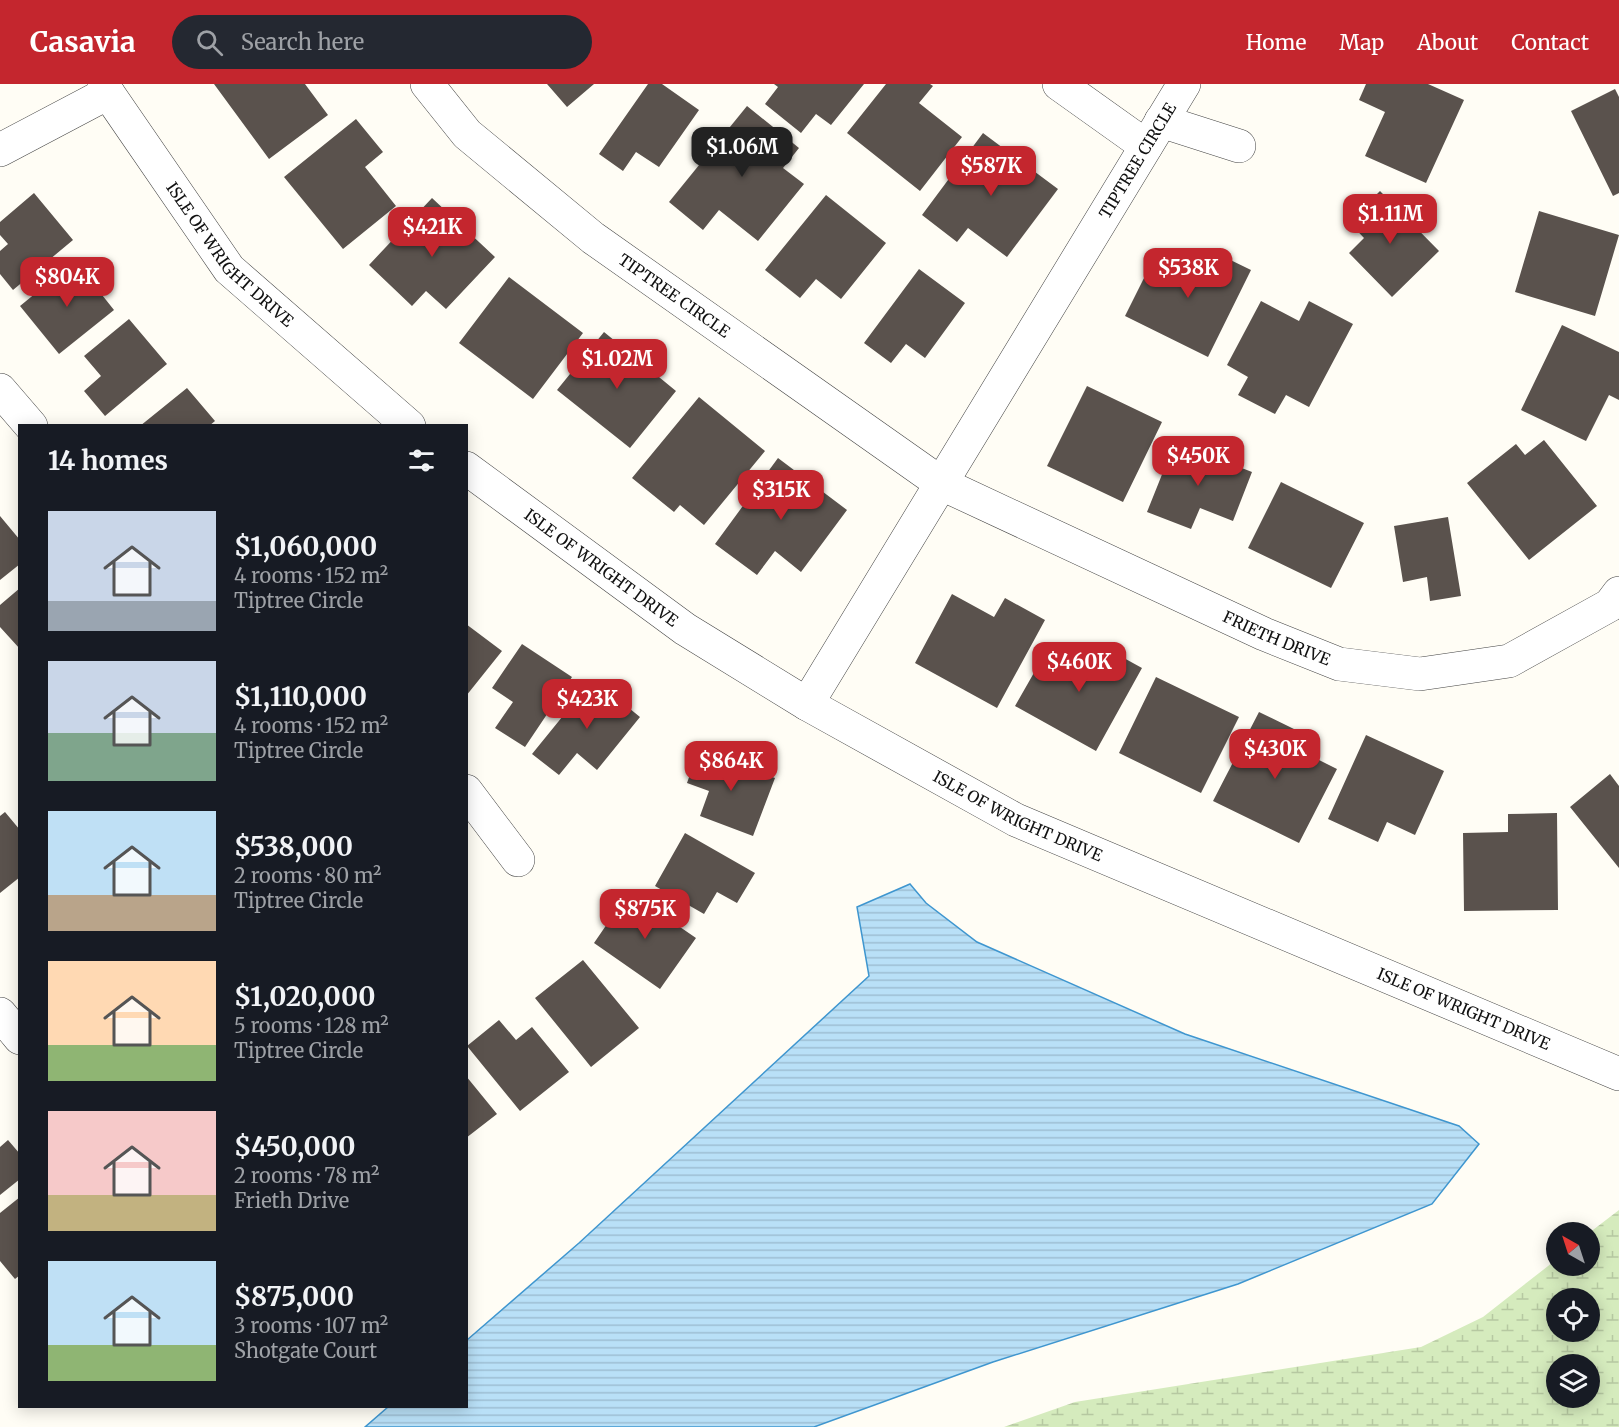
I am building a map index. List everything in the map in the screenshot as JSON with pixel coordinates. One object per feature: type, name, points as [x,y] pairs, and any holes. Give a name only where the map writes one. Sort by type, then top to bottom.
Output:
[{"type":"street","name":"TIPTREE CIRCLE","points":[[427,84],[467,134],[593,238],[942,484]]},
{"type":"street","points":[[1059,84],[1153,133],[1239,146]]},
{"type":"street","name":"TIPTREE CIRCLE","points":[[807,704],[1184,84]]},
{"type":"street","points":[[0,150],[106,88]]},
{"type":"street","name":"ISLE OF WRIGHT DRIVE","points":[[106,88],[229,269],[407,424]]},
{"type":"street","points":[[0,390],[29,424]]},
{"type":"street","name":"ISLE OF WRIGHT DRIVE","points":[[468,469],[685,629],[807,704],[1016,820],[1619,1074]]},
{"type":"street","name":"FRIETH DRIVE","points":[[942,484],[1264,634],[1339,664],[1420,675],[1509,661],[1610,605],[1619,593]]},
{"type":"street","points":[[468,794],[518,860]]},
{"type":"street","points":[[0,1014],[18,1036]]},
{"type":"green space","points":[[1619,1210],[1619,1427],[1004,1427],[1075,1402],[1421,1347],[1483,1317],[1546,1268],[1546,1276],[1600,1276],[1600,1225]]},
{"type":"water","points":[[910,884],[926,903],[977,942],[1185,1034],[1459,1126],[1479,1144],[1432,1204],[1238,1284],[993,1362],[814,1427],[365,1427],[387,1408],[468,1408],[468,1339],[579,1243],[869,976],[857,907]]},
{"type":"building","points":[[214,84],[305,84],[328,115],[269,159]]},
{"type":"building","points":[[547,84],[594,84],[567,107]]},
{"type":"building","points":[[648,84],[662,84],[699,110],[659,167],[636,152],[623,171],[599,154]]},
{"type":"building","points":[[774,84],[864,84],[831,125],[816,114],[801,133],[765,104],[778,87]]},
{"type":"building","points":[[886,84],[930,84],[933,86],[919,103],[962,137],[920,191],[847,133]]},
{"type":"building","points":[[1366,84],[1428,84],[1464,100],[1426,183],[1365,156],[1385,112],[1359,100]]},
{"type":"building","points":[[1615,89],[1619,97],[1619,193],[1613,196],[1571,111]]},
{"type":"building","points":[[747,106],[799,148],[783,168],[804,184],[758,241],[719,210],[703,230],[669,202]]},
{"type":"building","points":[[356,119],[383,152],[365,167],[396,206],[343,249],[284,177]]},
{"type":"building","points":[[983,133],[1058,189],[1007,257],[968,228],[957,242],[922,215]]},
{"type":"building","points":[[1380,191],[1439,251],[1392,297],[1349,253],[1364,238],[1349,222]]},
{"type":"building","points":[[34,193],[73,240],[13,290],[0,274],[0,251],[8,244],[0,235],[0,222]]},
{"type":"building","points":[[826,195],[886,243],[841,299],[816,279],[800,298],[765,270]]},
{"type":"building","points":[[432,198],[495,257],[446,309],[426,291],[412,306],[369,265]]},
{"type":"building","points":[[1539,211],[1619,235],[1595,316],[1515,292]]},
{"type":"building","points":[[1159,248],[1205,270],[1214,252],[1251,270],[1208,357],[1125,316]]},
{"type":"building","points":[[75,261],[114,310],[59,354],[20,306]]},
{"type":"building","points":[[919,269],[965,303],[925,358],[906,344],[891,363],[864,343]]},
{"type":"building","points":[[509,277],[583,333],[533,399],[459,343]]},
{"type":"building","points":[[1261,301],[1299,321],[1309,301],[1353,324],[1309,407],[1286,395],[1275,414],[1238,395],[1248,377],[1227,365]]},
{"type":"building","points":[[129,319],[167,364],[105,416],[84,391],[101,376],[84,356]]},
{"type":"building","points":[[1562,325],[1619,352],[1619,400],[1609,395],[1586,441],[1521,410]]},
{"type":"building","points":[[604,332],[676,391],[630,448],[557,390]]},
{"type":"building","points":[[1087,386],[1162,422],[1123,502],[1047,466]]},
{"type":"building","points":[[187,388],[215,421],[211,424],[142,424]]},
{"type":"building","points":[[699,397],[765,451],[704,525],[680,505],[674,512],[632,478]]},
{"type":"building","points":[[1544,440],[1597,506],[1529,560],[1467,483],[1516,444],[1525,455]]},
{"type":"building","points":[[1175,442],[1252,472],[1233,521],[1200,508],[1191,529],[1147,512]]},
{"type":"building","points":[[778,458],[847,510],[801,572],[775,551],[757,575],[715,544]]},
{"type":"building","points":[[1281,482],[1364,523],[1331,588],[1248,548]]},
{"type":"building","points":[[0,516],[18,538],[18,566],[0,580]]},
{"type":"building","points":[[1448,517],[1461,596],[1430,601],[1427,577],[1403,582],[1394,526]]},
{"type":"building","points":[[18,590],[18,647],[0,627],[0,605]]},
{"type":"building","points":[[952,594],[994,617],[1005,598],[1045,620],[997,708],[915,663]]},
{"type":"building","points":[[468,626],[502,651],[468,694]]},
{"type":"building","points":[[1051,643],[1091,665],[1102,646],[1142,668],[1096,751],[1015,706]]},
{"type":"building","points":[[522,644],[572,677],[525,747],[495,728],[513,702],[492,688]]},
{"type":"building","points":[[1156,677],[1239,717],[1201,793],[1119,753]]},
{"type":"building","points":[[593,679],[640,717],[597,770],[577,753],[559,775],[532,754]]},
{"type":"building","points":[[1259,712],[1296,730],[1289,745],[1337,769],[1299,843],[1213,801]]},
{"type":"building","points":[[1366,735],[1444,771],[1415,835],[1387,822],[1378,842],[1328,819]]},
{"type":"building","points":[[699,749],[775,778],[753,836],[700,816],[709,791],[687,783]]},
{"type":"building","points":[[1610,774],[1619,786],[1619,868],[1570,807]]},
{"type":"building","points":[[5,812],[18,828],[18,879],[0,893],[0,816]]},
{"type":"building","points":[[1557,813],[1558,910],[1464,911],[1463,833],[1508,832],[1508,814]]},
{"type":"building","points":[[685,833],[755,873],[737,903],[717,892],[704,914],[655,886]]},
{"type":"building","points":[[629,892],[696,938],[660,989],[594,943]]},
{"type":"building","points":[[583,960],[639,1028],[591,1067],[535,998]]},
{"type":"building","points":[[499,1020],[516,1040],[532,1027],[569,1072],[520,1111],[468,1045]]},
{"type":"building","points":[[468,1078],[497,1114],[468,1136]]},
{"type":"building","points":[[8,1140],[18,1152],[18,1181],[0,1195],[0,1147]]},
{"type":"building","points":[[18,1199],[18,1277],[15,1279],[0,1261],[0,1213]]}]
